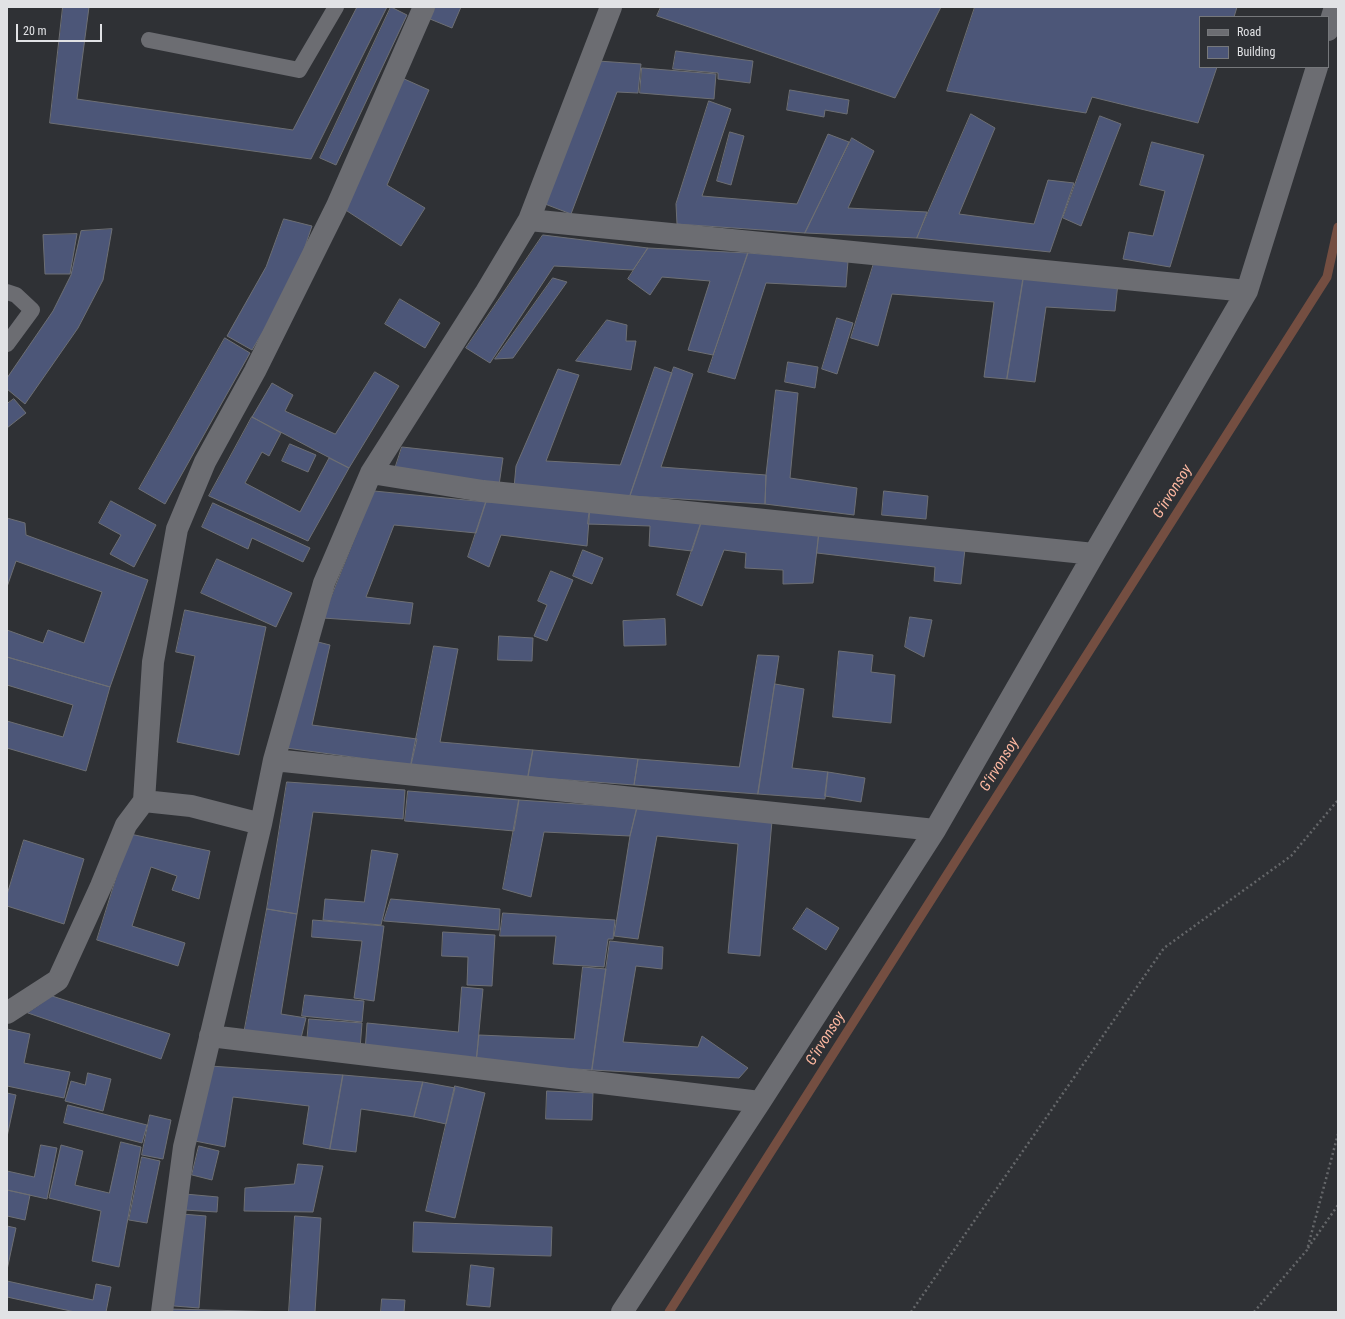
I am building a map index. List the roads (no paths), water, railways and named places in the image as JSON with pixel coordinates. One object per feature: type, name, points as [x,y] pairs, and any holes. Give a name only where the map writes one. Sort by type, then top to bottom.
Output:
[{"type":"street","points":[[7,1013],[58,980],[101,886],[126,825],[144,801],[152,662],[177,529],[205,462],[255,372],[337,206],[424,7]]},
{"type":"street","points":[[162,1312],[184,1147],[261,824],[274,760],[324,583],[371,473],[486,292],[529,220],[611,7]]},
{"type":"street","points":[[1329,27],[1336,7]]},
{"type":"street","points":[[622,1312],[760,1102],[935,830],[1247,291],[1316,68]]},
{"type":"street","points":[[529,220],[1247,291]]},
{"type":"street","points":[[371,473],[483,491],[1094,554]]},
{"type":"street","points":[[274,760],[935,830]]},
{"type":"street","points":[[144,801],[191,806],[261,824]]},
{"type":"street","points":[[210,1036],[760,1102]]},
{"type":"lane","points":[[149,40],[299,70],[336,7]]},
{"type":"lane","points":[[7,292],[16,295],[32,310],[7,344]]},
{"type":"waterway","name":"G‘irvonsoy","points":[[669,1312],[1327,277],[1338,227]]}]
